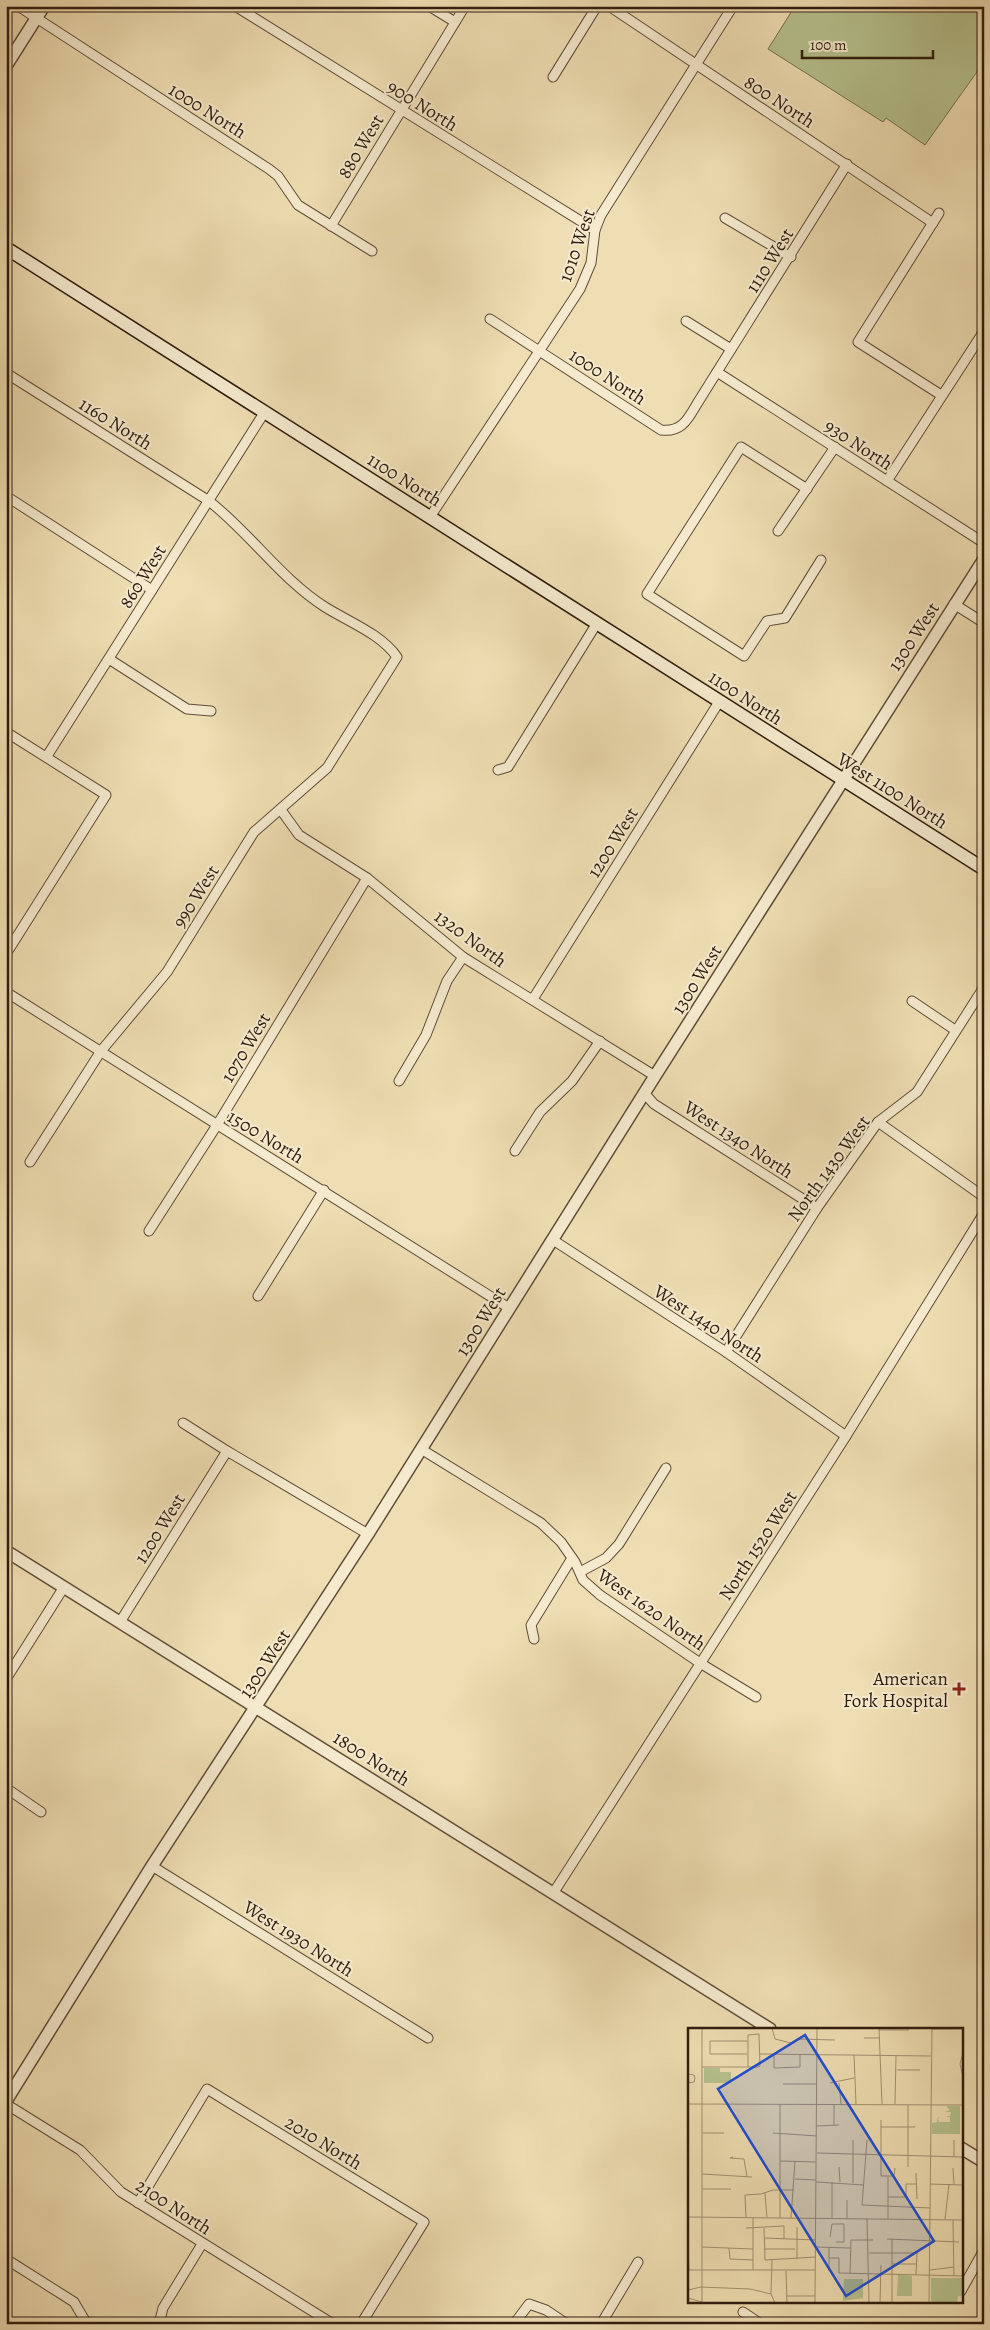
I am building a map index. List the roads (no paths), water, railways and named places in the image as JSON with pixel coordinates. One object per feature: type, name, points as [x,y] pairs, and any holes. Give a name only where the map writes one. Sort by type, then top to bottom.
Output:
[{"type":"main road","name":"1100 North","points":[[6,248],[783,742]]},
{"type":"main road","name":"West 1100 North","points":[[783,742],[984,869]]},
{"type":"street","name":"1000 North","points":[[18,6],[269,168],[278,176],[298,205],[372,251]]},
{"type":"street","points":[[6,66],[44,6]]},
{"type":"street","name":"900 North","points":[[235,6],[595,230]]},
{"type":"street","points":[[429,6],[455,22]]},
{"type":"street","name":"880 West","points":[[331,226],[465,6]]},
{"type":"street","points":[[553,77],[597,6]]},
{"type":"street","name":"800 North","points":[[609,6],[933,222]]},
{"type":"street","name":"1010 West","points":[[430,517],[580,289],[590,263],[595,230],[601,216],[733,6]]},
{"type":"street","name":"1110 West","points":[[717,372],[791,257],[847,164]]},
{"type":"street","points":[[939,213],[858,342],[941,395]]},
{"type":"street","points":[[725,218],[791,257]]},
{"type":"street","name":"1000 North","points":[[490,319],[661,430],[673,431],[681,427],[717,372]]},
{"type":"street","points":[[686,321],[731,349]]},
{"type":"street","points":[[887,481],[984,331]]},
{"type":"street","name":"1160 North","points":[[6,372],[209,501],[229,517],[293,583],[323,606],[389,645],[397,657]]},
{"type":"street","name":"930 North","points":[[717,372],[984,543]]},
{"type":"street","name":"860 West","points":[[47,756],[264,413]]},
{"type":"street","points":[[778,530],[835,447]]},
{"type":"street","points":[[807,489],[741,448],[647,594],[744,656],[767,621],[785,618],[820,560]]},
{"type":"street","points":[[6,496],[152,590]]},
{"type":"street","name":"1300 West","points":[[6,2103],[152,1866],[368,1534],[842,780],[984,559]]},
{"type":"street","points":[[954,604],[984,623]]},
{"type":"street","points":[[498,770],[508,767],[596,623]]},
{"type":"street","name":"990 West","points":[[30,1162],[101,1051],[167,972],[254,832],[327,768],[397,657]]},
{"type":"street","points":[[108,659],[187,709],[210,711]]},
{"type":"street","name":"1200 West","points":[[533,1000],[719,702]]},
{"type":"street","points":[[6,732],[47,756],[106,795],[6,954]]},
{"type":"street","name":"1320 North","points":[[281,810],[299,835],[366,878],[463,957],[655,1076]]},
{"type":"street","name":"1070 West","points":[[149,1231],[217,1125],[366,878]]},
{"type":"street","points":[[399,1081],[426,1035],[447,981],[463,957]]},
{"type":"street","name":"North 1430 West","points":[[726,1352],[817,1208],[878,1122],[917,1092],[984,987]]},
{"type":"street","name":"1500 North","points":[[6,992],[324,1190],[509,1308]]},
{"type":"street","points":[[912,1001],[955,1030]]},
{"type":"street","points":[[515,1151],[540,1112],[572,1081],[600,1041]]},
{"type":"street","name":"West 1340 North","points":[[645,1094],[654,1104],[817,1208]]},
{"type":"street","points":[[878,1122],[984,1197]]},
{"type":"street","points":[[258,1296],[324,1190]]},
{"type":"street","name":"North 1520 West","points":[[554,1892],[846,1436],[984,1214]]},
{"type":"street","name":"West 1440 North","points":[[552,1240],[726,1352],[846,1436]]},
{"type":"street","points":[[183,1423],[368,1534]]},
{"type":"street","name":"West 1620 North","points":[[421,1449],[541,1523],[561,1542],[572,1558],[583,1580],[600,1595],[700,1663],[756,1697]]},
{"type":"street","name":"1200 West","points":[[120,1622],[227,1451]]},
{"type":"street","points":[[580,1572],[606,1558],[619,1544],[666,1468]]},
{"type":"street","name":"1800 North","points":[[6,1551],[554,1892],[768,2028]]},
{"type":"street","points":[[534,1639],[530,1625],[572,1558]]},
{"type":"street","points":[[6,1679],[64,1587]]},
{"type":"street","points":[[6,1788],[41,1812]]},
{"type":"street","name":"West 1930 North","points":[[152,1866],[428,2038]]},
{"type":"street","name":"2010 North","points":[[138,2203],[207,2089],[424,2222],[361,2324]]},
{"type":"street","name":"2100 North","points":[[6,2103],[80,2150],[121,2192],[333,2324]]},
{"type":"street","points":[[962,2149],[984,2162]]},
{"type":"street","points":[[159,2324],[163,2308],[202,2244]]},
{"type":"street","points":[[962,2289],[984,2250]]},
{"type":"street","points":[[6,2259],[74,2302],[87,2324]]},
{"type":"street","points":[[601,2324],[638,2262]]},
{"type":"street","points":[[514,2324],[529,2304],[546,2310],[567,2324]]},
{"type":"street","points":[[743,2312],[761,2324]]},
{"type":"place","name":"American Fork Hospital","points":[[959,1689]]}]
